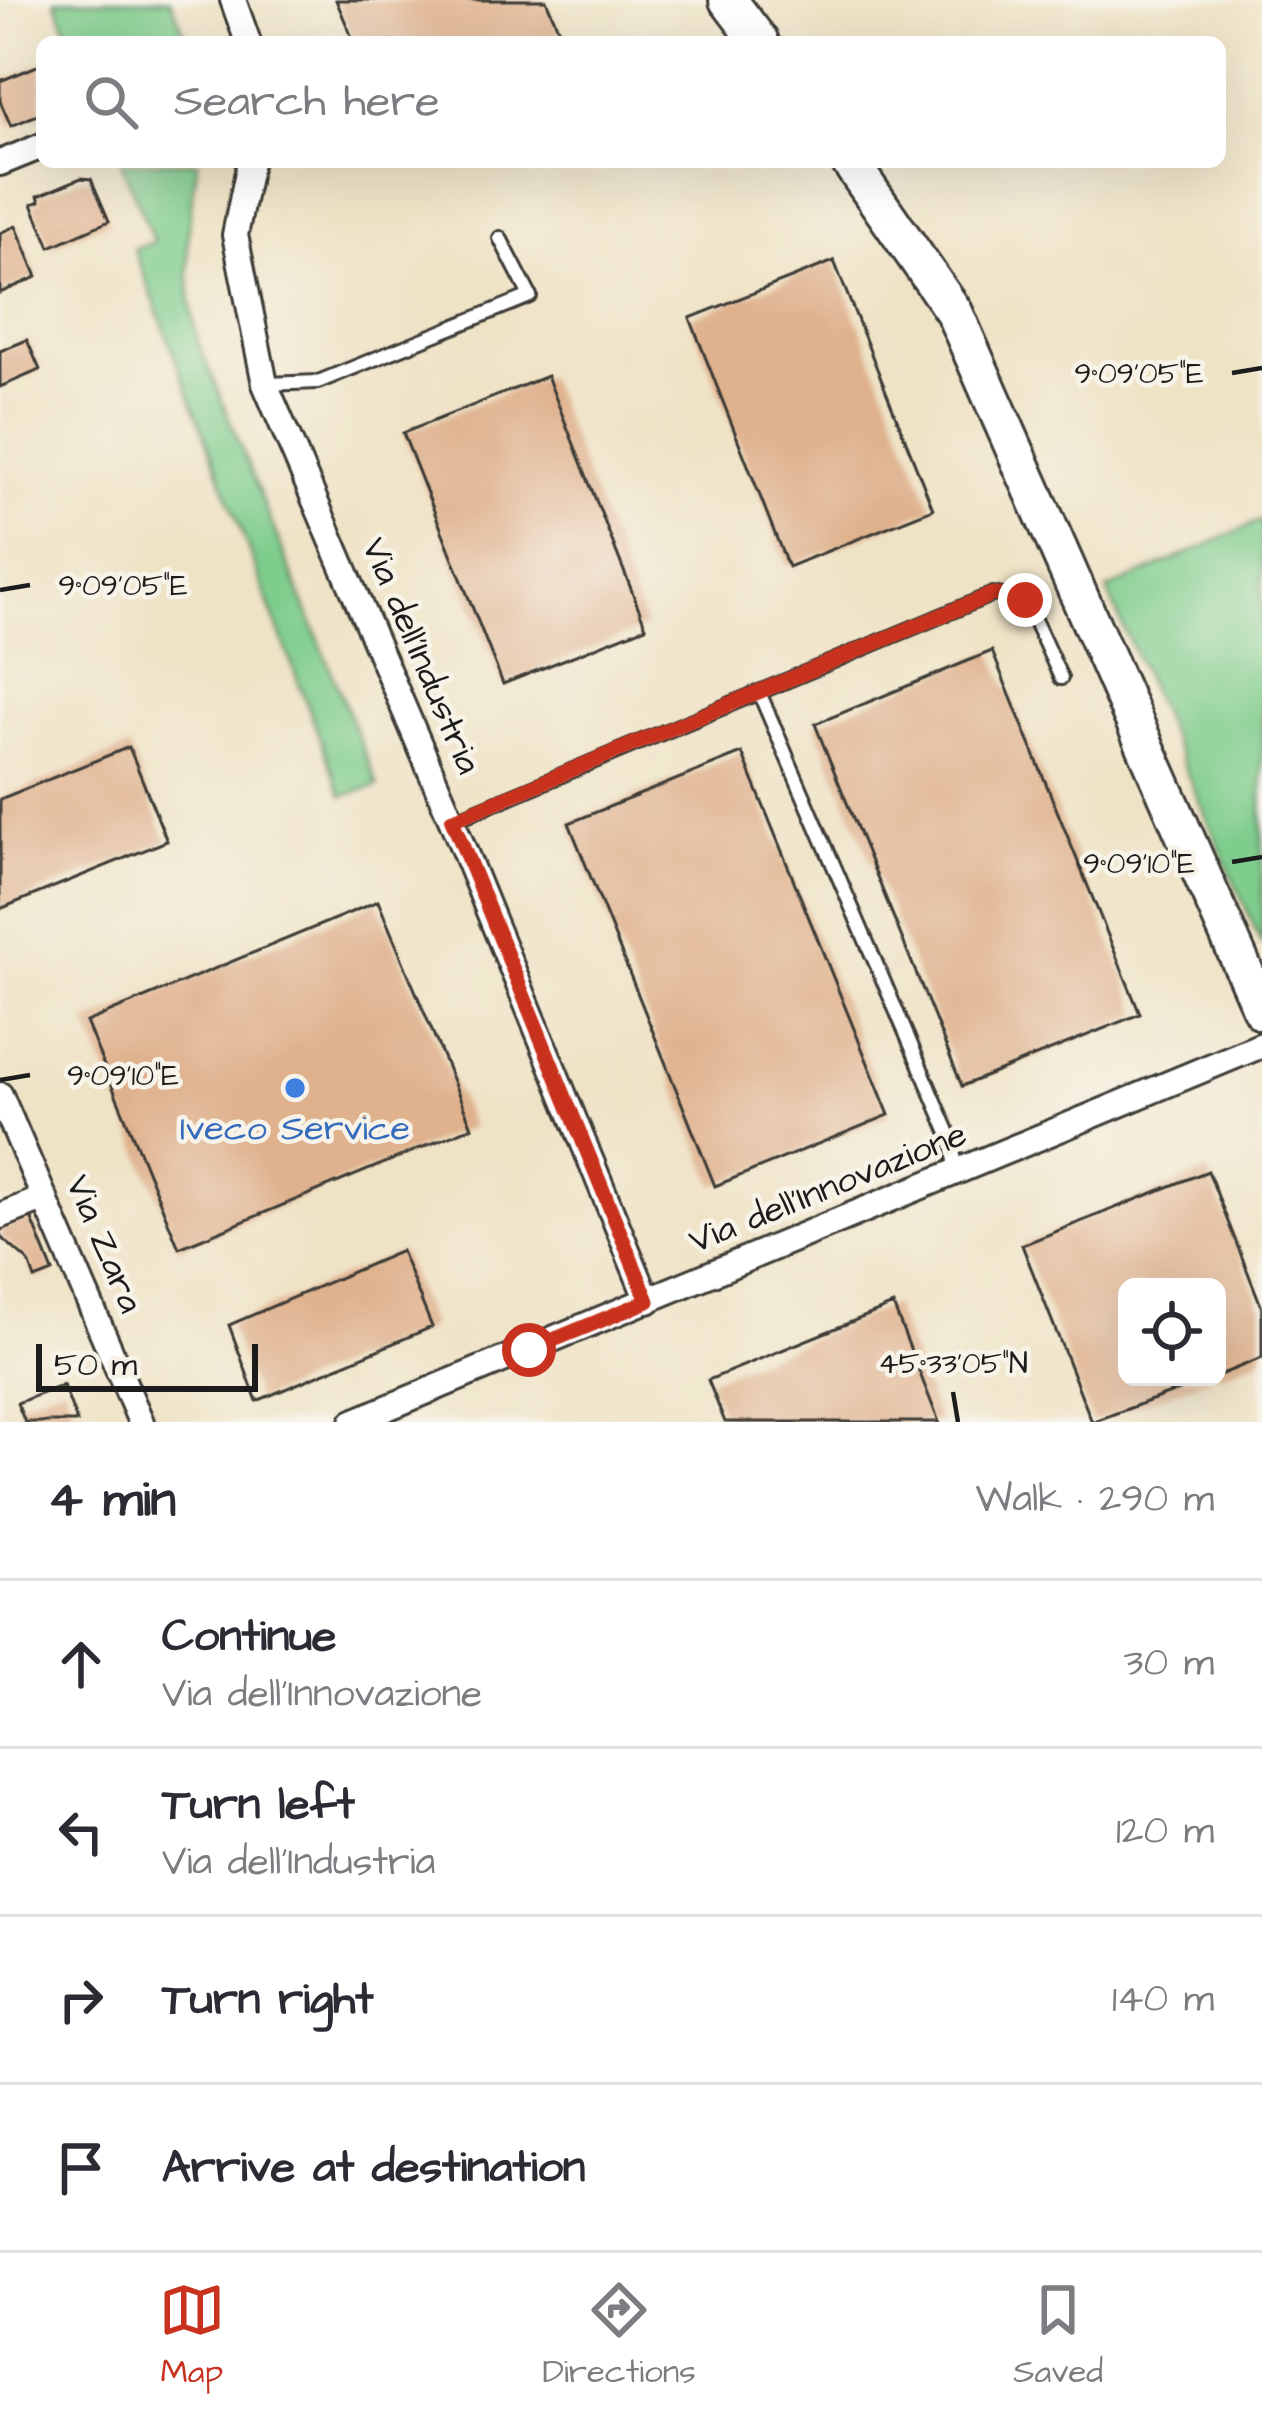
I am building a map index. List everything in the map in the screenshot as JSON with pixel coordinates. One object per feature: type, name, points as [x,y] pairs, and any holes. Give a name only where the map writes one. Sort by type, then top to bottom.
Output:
[{"type":"street","points":[[233,0],[246,36]]},
{"type":"street","points":[[728,0],[755,36]]},
{"type":"street","points":[[0,163],[36,148]]},
{"type":"street","name":"Via dell'Industria","points":[[249,168],[235,235],[266,384],[452,820],[648,1301]]},
{"type":"street","points":[[854,168],[954,312],[1262,1011]]},
{"type":"street","name":"Via dell'Innovazione","points":[[353,1422],[1262,1045]]},
{"type":"street","name":"Via Zara","points":[[0,1095],[141,1422]]},
{"type":"street","points":[[0,1216],[45,1198]]},
{"type":"lane","points":[[266,384],[318,382],[530,296],[500,238]]},
{"type":"lane","points":[[452,820],[993,594],[1025,600],[1060,679]]},
{"type":"lane","points":[[759,692],[951,1138],[957,1174]]},
{"type":"green space","points":[[55,0],[171,0],[186,36],[70,36]]},
{"type":"green space","points":[[123,168],[197,168],[188,252],[198,342],[378,786],[342,796],[134,249],[154,242]]},
{"type":"green space","points":[[1262,520],[1262,945],[1107,590]]},
{"type":"building","points":[[336,0],[546,0],[561,36],[351,36]]},
{"type":"building","points":[[36,66],[36,116],[11,126],[0,101],[0,81]]},
{"type":"building","points":[[81,178],[91,179],[109,221],[50,247],[32,204],[40,201],[38,196]]},
{"type":"building","points":[[16,226],[37,277],[0,293],[0,233]]},
{"type":"building","points":[[834,261],[933,509],[788,567],[690,318]]},
{"type":"building","points":[[27,340],[40,370],[0,387],[0,351]]},
{"type":"building","points":[[547,376],[646,627],[503,684],[403,433]]},
{"type":"building","points":[[992,651],[1140,1014],[962,1086],[815,724]]},
{"type":"building","points":[[129,747],[167,841],[0,909],[0,799]]},
{"type":"building","points":[[742,753],[889,1115],[715,1186],[569,823]]},
{"type":"building","points":[[378,901],[472,1127],[179,1248],[86,1022]]},
{"type":"building","points":[[1208,1171],[1262,1308],[1262,1358],[1226,1372],[1226,1278],[1118,1278],[1118,1386],[1190,1386],[1092,1422],[1022,1245]]},
{"type":"building","points":[[31,1217],[53,1272],[35,1279],[29,1262],[0,1236],[0,1230]]},
{"type":"building","points":[[401,1251],[432,1327],[257,1401],[229,1325]]},
{"type":"building","points":[[893,1305],[939,1422],[725,1422],[708,1380]]},
{"type":"building","points":[[63,1385],[77,1422],[25,1422],[17,1403]]},
{"type":"place","name":"Iveco Service","points":[[295,1088]]},
{"type":"route","points":[[529,1350],[648,1301],[452,820],[993,594],[1025,600]]}]
